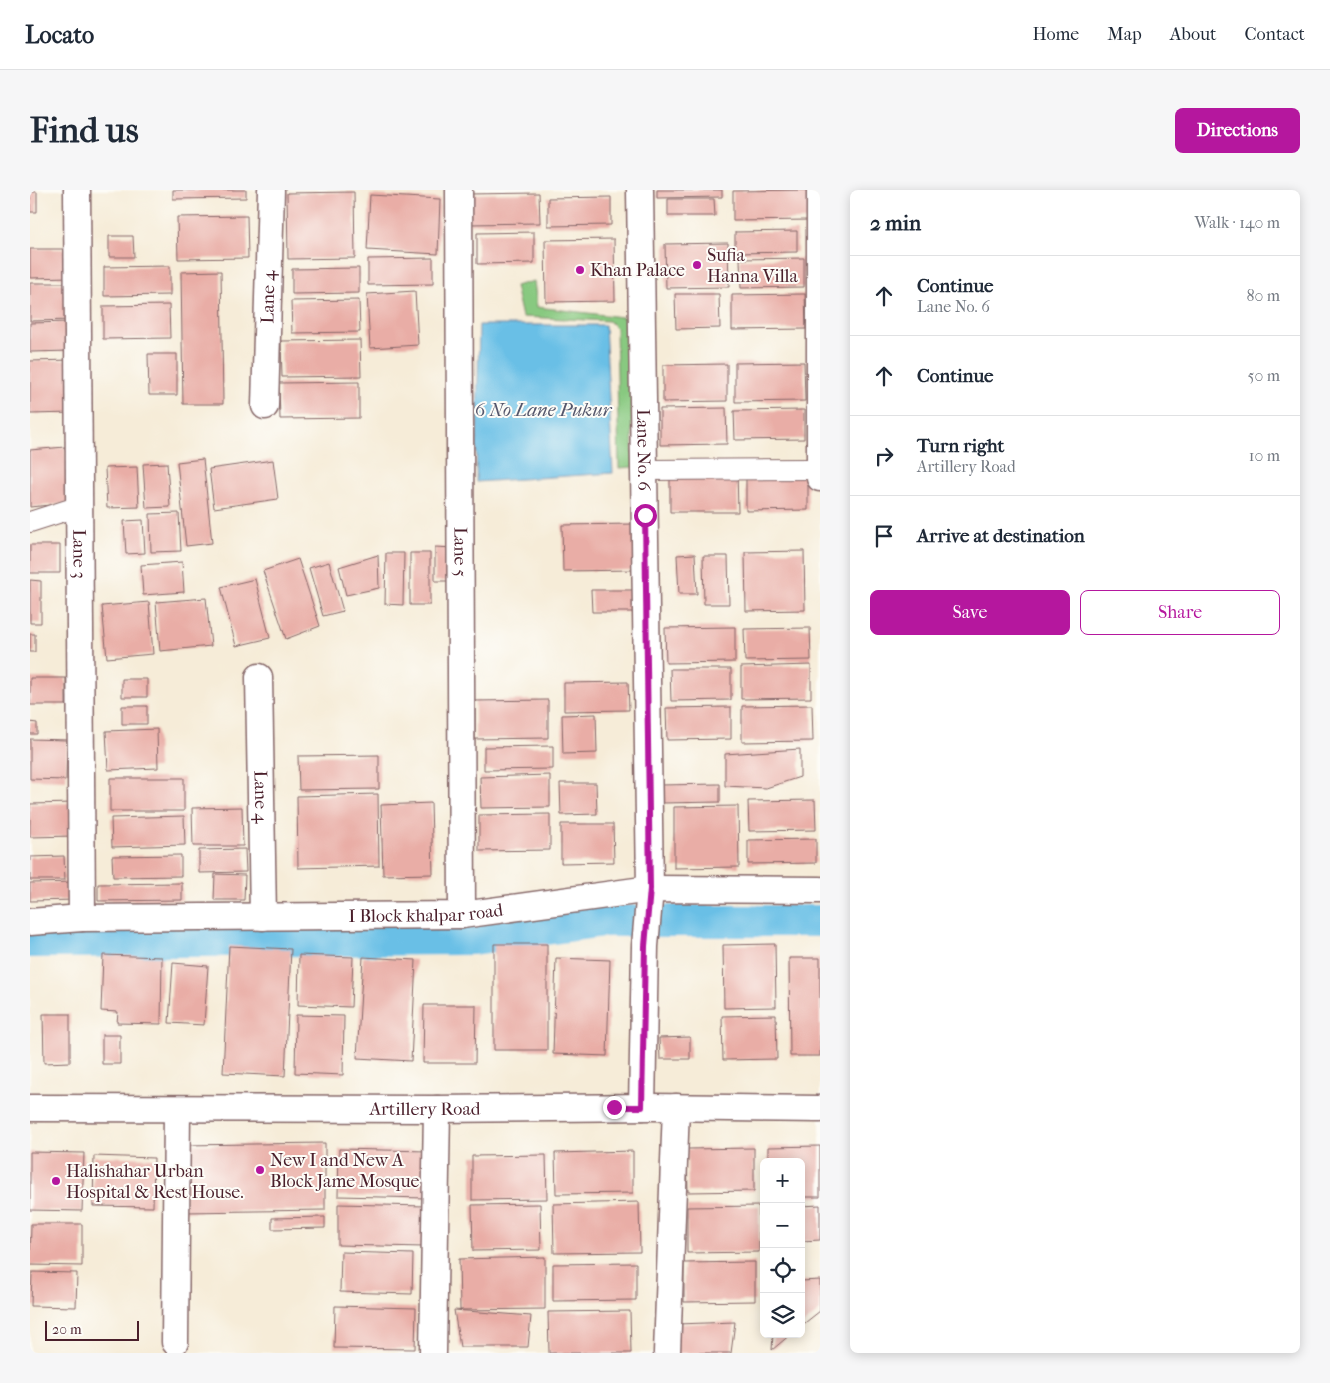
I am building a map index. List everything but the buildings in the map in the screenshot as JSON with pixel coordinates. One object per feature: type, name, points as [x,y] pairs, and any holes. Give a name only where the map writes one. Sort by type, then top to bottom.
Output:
[{"type":"street","name":"Lane 3","points":[[77,190],[82,918]]},
{"type":"street","name":"Lane 4","points":[[265,406],[271,190]]},
{"type":"street","name":"Lane 5","points":[[459,190],[462,915]]},
{"type":"street","name":"Lane No. 6","points":[[640,190],[650,889],[645,946],[642,1107]]},
{"type":"street","points":[[820,190],[820,478]]},
{"type":"street","points":[[644,470],[820,470]]},
{"type":"street","points":[[30,522],[80,506]]},
{"type":"street","name":"Lane 4","points":[[259,677],[263,917]]},
{"type":"street","name":"I Block khalpar road","points":[[30,922],[82,918],[462,915],[650,889],[820,890]]},
{"type":"street","points":[[667,1353],[676,1107]]},
{"type":"street","name":"Artillery Road","points":[[30,1108],[437,1109],[676,1107],[820,1109]]},
{"type":"street","points":[[174,1342],[177,1108]]},
{"type":"street","points":[[433,1353],[437,1109]]},
{"type":"green space","points":[[534,281],[537,307],[630,318],[633,467],[619,468],[616,328],[609,321],[522,317],[515,286]]},
{"type":"water","name":"6 No Lane Pukur","points":[[479,325],[605,325],[613,473],[476,482]]},
{"type":"waterway","points":[[30,942],[473,939],[604,921],[820,921]]},
{"type":"place","name":"Sufia Hanna Villa","points":[[697,265]]},
{"type":"place","name":"Khan Palace","points":[[580,270]]},
{"type":"place","name":"New I and New A Block Jame Mosque","points":[[260,1170]]},
{"type":"place","name":"Halishahar Urban Hospital & Rest House.","points":[[56,1181]]},
{"type":"route","points":[[614,1107],[642,1107],[645,946],[650,889],[645,515]]}]
